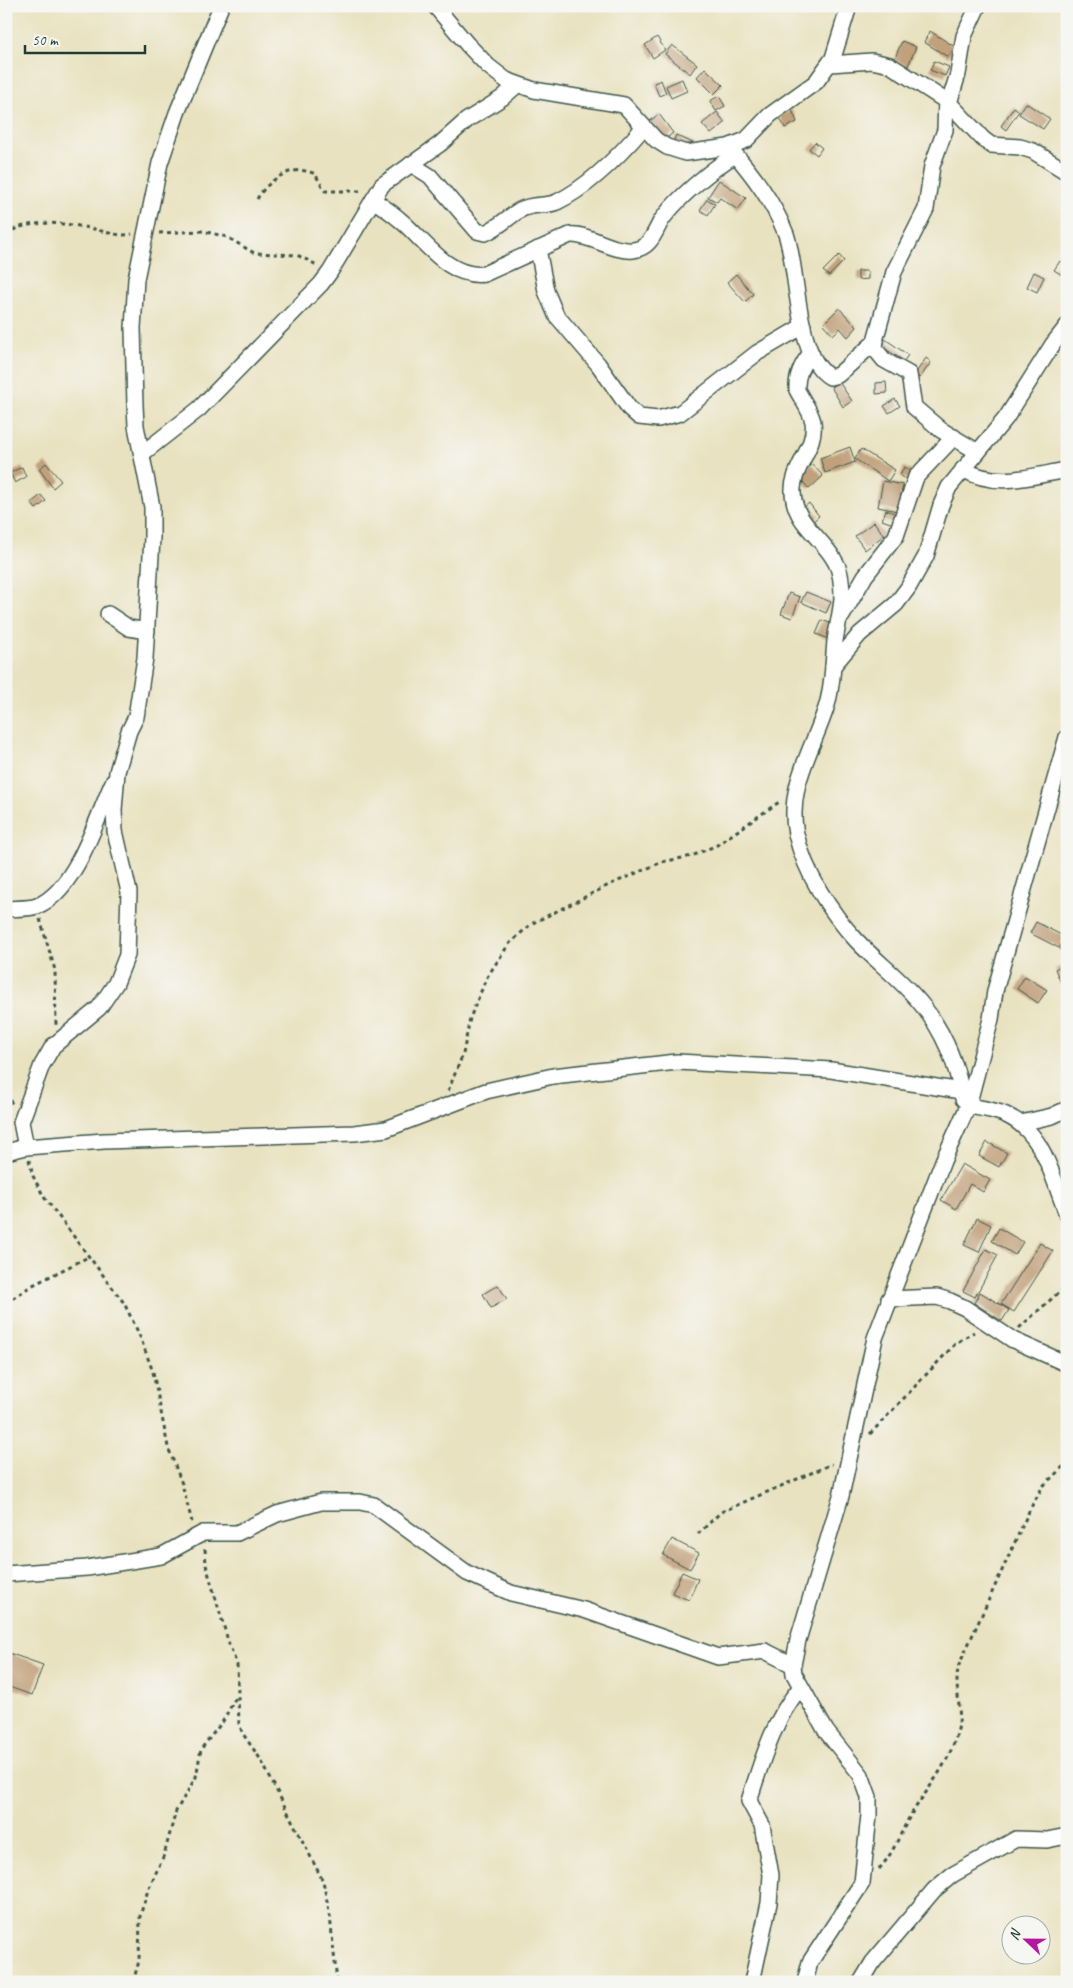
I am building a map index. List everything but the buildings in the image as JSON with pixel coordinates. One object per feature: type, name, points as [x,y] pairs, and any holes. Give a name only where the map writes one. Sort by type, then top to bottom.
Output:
[{"type":"street","points":[[6,908],[37,906],[58,892],[75,868],[117,772],[129,731],[136,717],[147,632],[152,507],[143,453],[136,426],[133,328],[136,279],[163,154],[221,6]]},
{"type":"street","points":[[435,6],[488,66],[517,85],[560,96],[624,105],[644,127],[667,147],[686,154],[732,151]]},
{"type":"street","points":[[373,200],[399,218],[440,258],[464,273],[474,276],[484,274],[575,234],[625,250],[643,246],[651,241],[667,214],[701,180],[746,140],[770,115],[816,82],[830,64],[849,6]]},
{"type":"street","points":[[978,6],[964,36],[958,74],[948,102],[945,130],[932,166],[926,209],[899,258],[876,341],[878,355],[909,374],[914,407],[926,419],[978,452]]},
{"type":"street","points":[[830,64],[881,61],[901,70],[948,102],[983,139],[992,145],[1020,147],[1033,151],[1067,172]]},
{"type":"street","points":[[143,453],[199,409],[330,272],[382,185],[440,144],[466,120],[502,98],[517,85]]},
{"type":"street","points":[[411,164],[430,176],[477,232],[485,233],[501,225],[528,206],[554,203],[568,196],[609,163],[644,127]]},
{"type":"street","points":[[732,151],[770,198],[786,235],[798,288],[803,326],[811,353],[827,375],[834,377],[876,341]]},
{"type":"street","points":[[538,249],[546,291],[556,315],[598,364],[629,408],[639,416],[658,419],[680,413],[756,353],[803,326]]},
{"type":"street","points":[[832,667],[860,634],[896,604],[908,588],[926,556],[941,505],[949,487],[1006,418],[1053,344],[1067,326]]},
{"type":"street","points":[[811,353],[803,363],[796,384],[797,390],[812,419],[814,429],[794,480],[793,501],[801,522],[837,564],[842,589],[827,703],[796,786],[792,809],[796,835],[805,862],[819,889],[856,940],[923,1006],[951,1052],[967,1109]]},
{"type":"street","points":[[838,624],[865,576],[896,536],[916,477],[954,437]]},
{"type":"street","points":[[963,469],[977,478],[996,480],[1010,480],[1067,470]]},
{"type":"street","points":[[108,614],[129,628],[147,632]]},
{"type":"street","points":[[805,1982],[810,1962],[862,1883],[869,1797],[861,1776],[826,1731],[800,1688],[793,1666],[812,1586],[840,1496],[875,1338],[943,1161],[967,1109],[991,1019],[995,991],[1067,737]]},
{"type":"street","points":[[26,1147],[21,1122],[42,1065],[54,1046],[99,1008],[116,983],[127,955],[129,892],[115,824],[117,772]]},
{"type":"street","points":[[6,1152],[26,1147],[104,1141],[354,1133],[386,1129],[486,1091],[553,1076],[676,1062],[831,1070],[961,1091]]},
{"type":"street","points":[[967,1109],[1004,1114],[1021,1123],[1029,1130],[1050,1165],[1067,1214]]},
{"type":"street","points":[[1021,1123],[1052,1116],[1067,1109]]},
{"type":"street","points":[[889,1299],[937,1297],[965,1308],[1013,1340],[1067,1364]]},
{"type":"street","points":[[6,1574],[86,1568],[161,1556],[203,1533],[237,1533],[277,1514],[321,1502],[360,1502],[374,1505],[467,1573],[511,1593],[584,1610],[718,1657],[765,1651],[793,1666]]},
{"type":"street","points":[[752,1982],[769,1903],[770,1875],[762,1826],[749,1801],[771,1734],[791,1698],[800,1688]]},
{"type":"street","points":[[861,1982],[873,1962],[934,1890],[952,1875],[1016,1838],[1047,1840],[1067,1836]]},
{"type":"path","points":[[257,200],[263,189],[274,179],[284,174],[298,172],[315,174],[325,191],[362,191],[373,200]]},
{"type":"path","points":[[6,234],[20,228],[58,224],[129,235],[146,229],[204,231],[227,237],[254,253],[290,254],[305,258],[330,272]]},
{"type":"path","points":[[435,1109],[448,1091],[462,1054],[470,1018],[486,977],[509,944],[531,924],[609,885],[662,862],[692,856],[717,846],[766,813],[796,786]]},
{"type":"path","points":[[37,906],[55,970],[56,1034],[54,1046]]},
{"type":"path","points":[[26,1147],[33,1176],[44,1197],[124,1302],[139,1334],[153,1372],[168,1447],[182,1484],[194,1531],[203,1533],[206,1566],[237,1665],[239,1724],[243,1734],[261,1760],[323,1881],[330,1916],[338,1982]]},
{"type":"path","points":[[6,1303],[31,1286],[88,1257]]},
{"type":"path","points":[[1013,1332],[1067,1285]]},
{"type":"path","points":[[698,1534],[721,1512],[783,1487],[848,1456],[960,1340],[989,1323]]},
{"type":"path","points":[[877,1871],[887,1861],[909,1818],[954,1746],[959,1727],[956,1676],[959,1665],[1030,1509],[1043,1486],[1067,1463]]},
{"type":"path","points":[[134,1982],[139,1961],[140,1916],[148,1890],[164,1855],[176,1811],[196,1777],[201,1749],[223,1721],[237,1695]]}]
